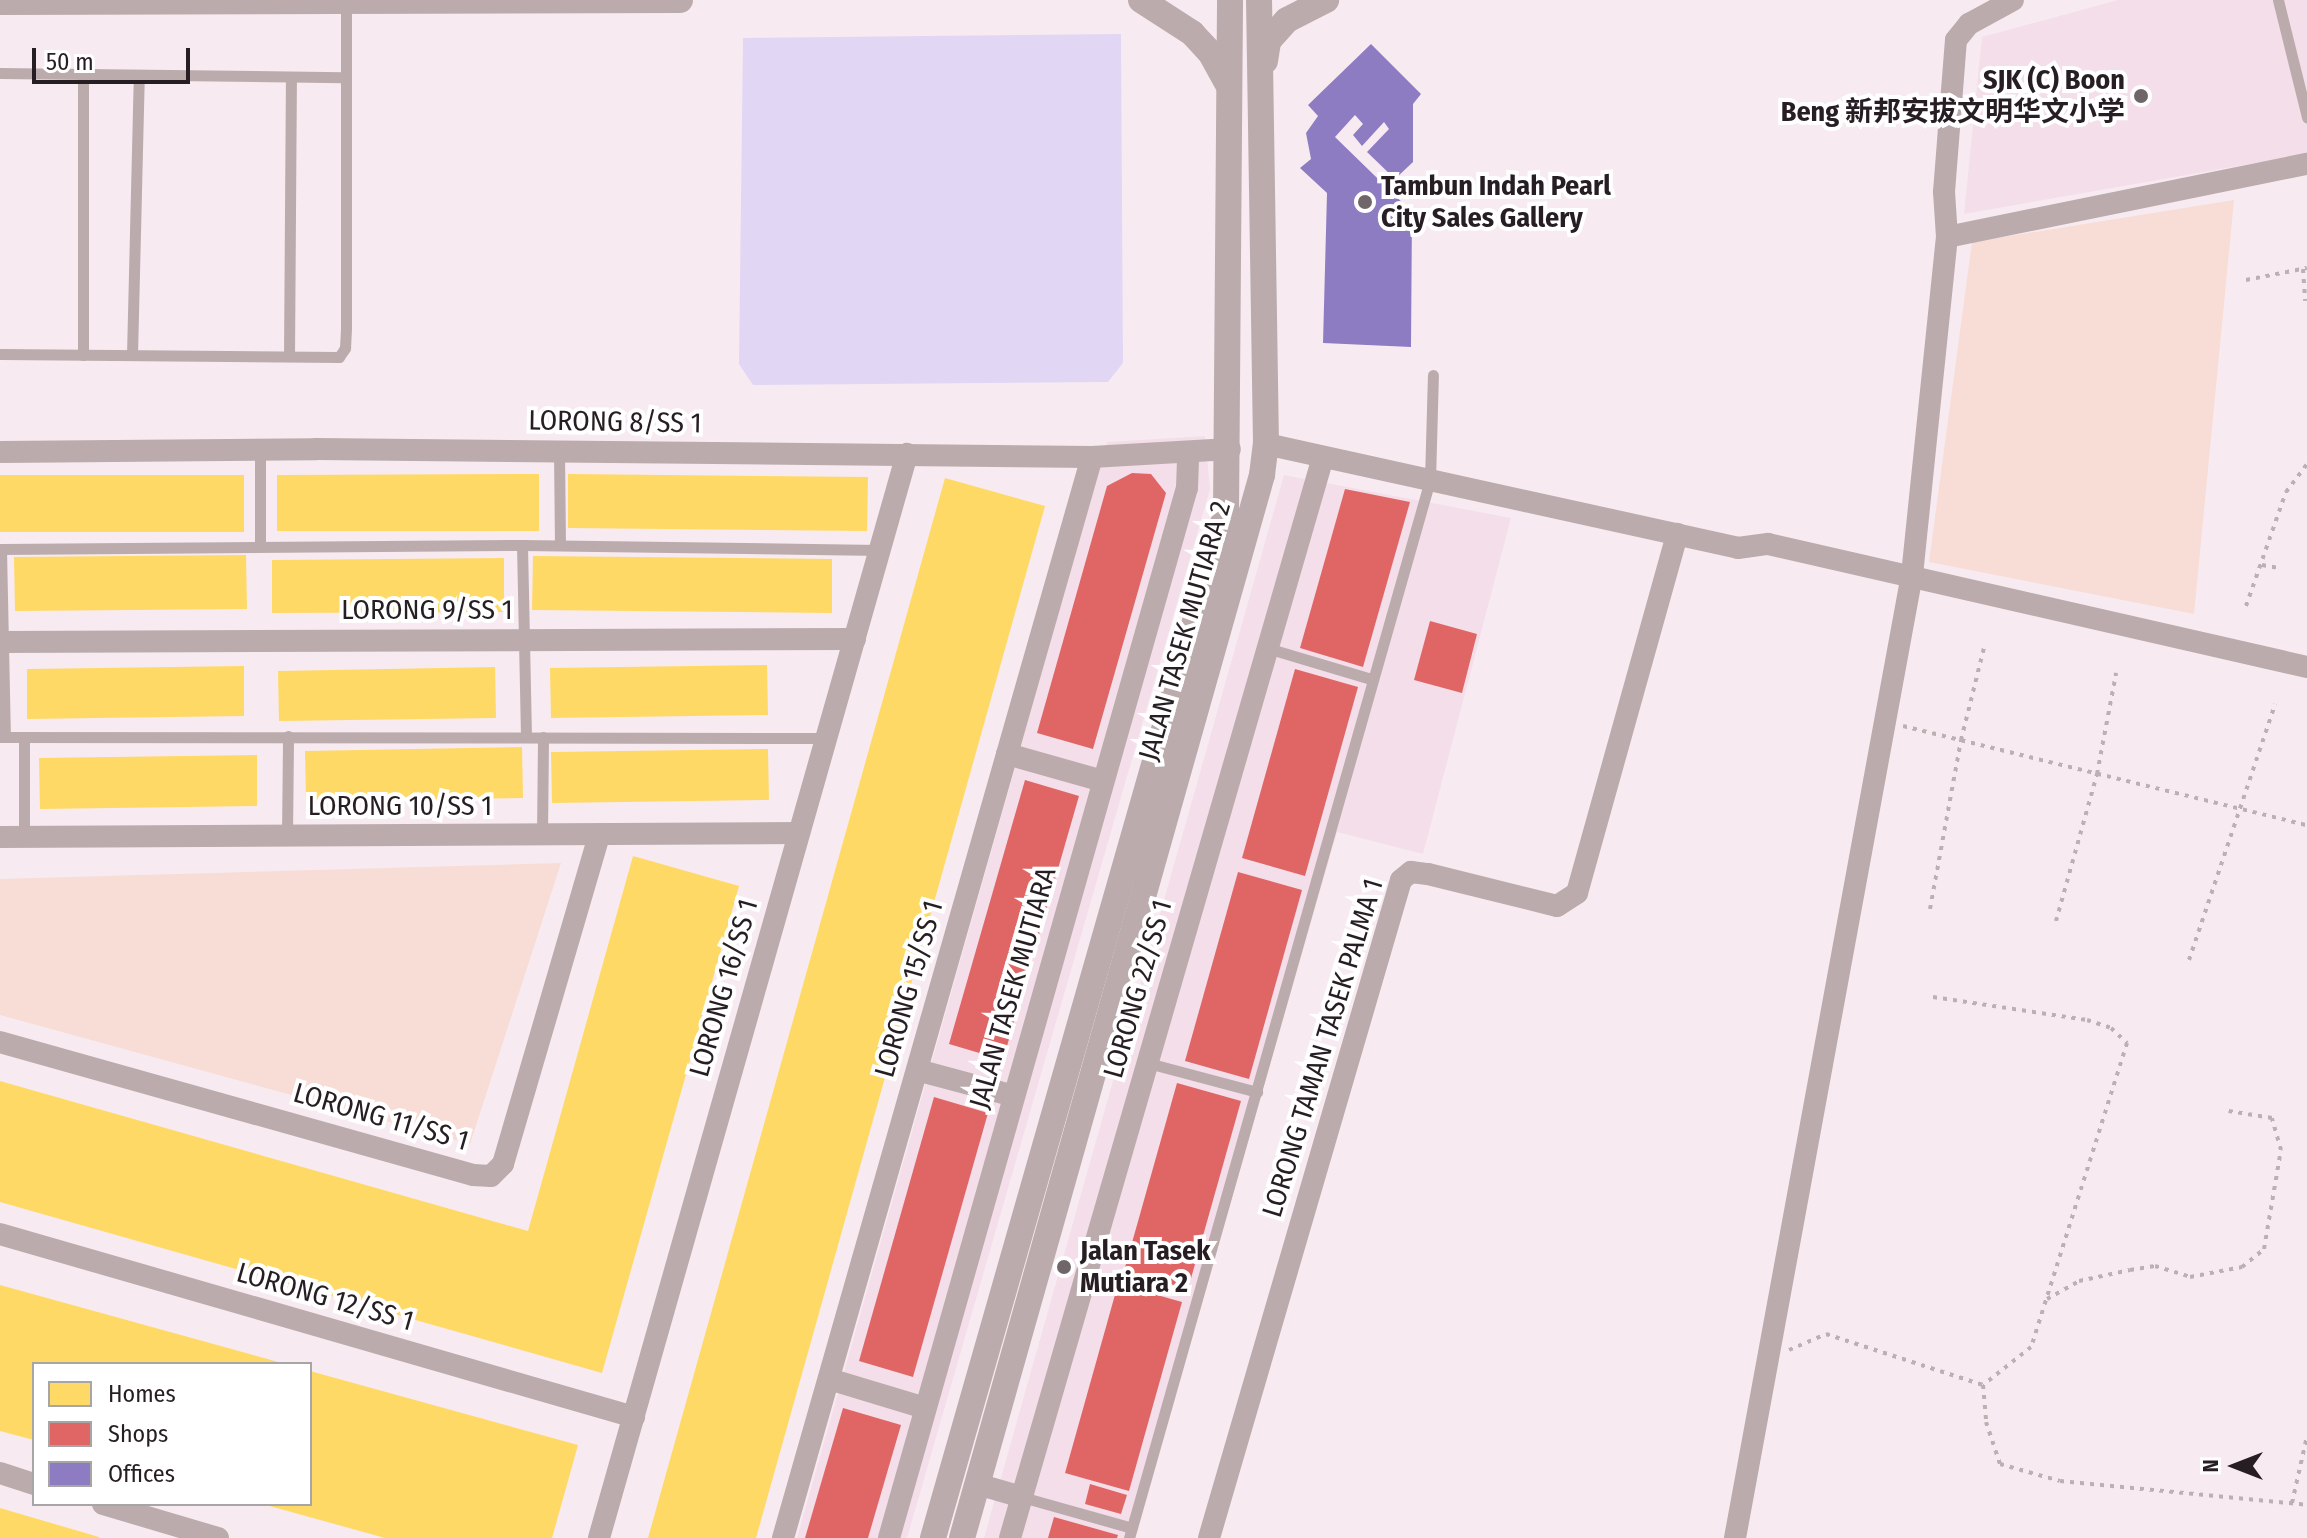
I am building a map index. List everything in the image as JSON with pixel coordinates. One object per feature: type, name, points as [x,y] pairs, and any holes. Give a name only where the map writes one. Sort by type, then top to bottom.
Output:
[{"type":"street","points":[[0,2],[680,0]]},
{"type":"street","points":[[1141,0],[1192,33],[1210,52],[1230,90]]},
{"type":"street","name":"JALAN TASEK MUTIARA 2","points":[[933,1538],[1226,513],[1230,449],[1230,0]]},
{"type":"street","name":"JALAN TASEK MUTIARA 2","points":[[962,1538],[1262,475],[1266,444],[1259,0]]},
{"type":"street","points":[[1261,84],[1268,41],[1287,20],[1326,0]]},
{"type":"street","points":[[1735,1538],[1912,575],[1947,237],[1944,192],[1956,40],[1969,24],[2013,0]]},
{"type":"street","points":[[1947,237],[2307,164]]},
{"type":"street","points":[[1266,444],[1738,548],[1768,544],[2307,667]]},
{"type":"street","name":"LORONG 8/SS 1","points":[[0,452],[559,451],[1092,457],[1188,454],[1230,449]]},
{"type":"street","name":"LORONG 16/SS 1","points":[[599,1538],[907,454]]},
{"type":"street","name":"JALAN TASEK MUTIARA","points":[[889,1538],[1187,488],[1188,454]]},
{"type":"street","name":"LORONG 15/SS 1","points":[[783,1538],[1092,457]]},
{"type":"street","name":"LORONG 22/SS 1","points":[[1010,1538],[1323,457]]},
{"type":"street","name":"LORONG TAMAN TASEK PALMA 1","points":[[1209,1538],[1401,880],[1411,872],[1428,874],[1557,906],[1577,893],[1677,534]]},
{"type":"street","name":"LORONG 9/SS 1","points":[[2,642],[855,639]]},
{"type":"street","points":[[1007,754],[1103,781]]},
{"type":"street","name":"LORONG 10/SS 1","points":[[0,837],[799,833]]},
{"type":"street","name":"LORONG 11/SS 1","points":[[0,1042],[473,1175],[491,1176],[503,1164],[599,835]]},
{"type":"street","points":[[917,1070],[1014,1096]]},
{"type":"street","name":"LORONG 12/SS 1","points":[[0,1234],[634,1417]]},
{"type":"street","points":[[829,1379],[925,1408]]},
{"type":"street","points":[[0,1473],[32,1483]]},
{"type":"street","points":[[977,1484],[1022,1497]]},
{"type":"street","points":[[110,1506],[218,1538]]},
{"type":"lane","points":[[2278,0],[2307,117]]},
{"type":"lane","points":[[0,354],[339,357],[345,348],[343,77],[346,3]]},
{"type":"lane","points":[[0,73],[343,77]]},
{"type":"lane","points":[[83,74],[83,355]]},
{"type":"lane","points":[[132,355],[139,75]]},
{"type":"lane","points":[[289,356],[291,77]]},
{"type":"lane","points":[[1022,1497],[1130,1533],[1430,480],[1433,375]]},
{"type":"lane","points":[[260,450],[260,545]]},
{"type":"lane","points":[[559,451],[560,545]]},
{"type":"lane","points":[[522,545],[526,737]]},
{"type":"lane","points":[[826,738],[2,737],[0,549],[560,545],[880,550]]},
{"type":"lane","points":[[1267,648],[1371,679]]},
{"type":"lane","points":[[287,836],[288,736]]},
{"type":"lane","points":[[24,737],[24,837]]},
{"type":"lane","points":[[542,835],[543,737]]},
{"type":"lane","points":[[1148,1063],[1257,1092]]},
{"type":"path","points":[[2246,280],[2305,268],[2305,301]]},
{"type":"path","points":[[2246,606],[2286,492],[2307,464]]},
{"type":"path","points":[[2262,565],[2279,568]]},
{"type":"path","points":[[1930,909],[1961,740],[1985,644]]},
{"type":"path","points":[[2056,921],[2097,774],[2116,673]]},
{"type":"path","points":[[2189,960],[2275,704]]},
{"type":"path","points":[[1885,721],[2307,825]]},
{"type":"path","points":[[1933,997],[2087,1020],[2111,1028],[2127,1043],[2031,1347],[1983,1385]]},
{"type":"path","points":[[2045,1300],[2079,1281],[2130,1270],[2155,1266],[2190,1277],[2242,1267],[2264,1249],[2281,1150],[2272,1118],[2229,1111]]},
{"type":"path","points":[[1768,1358],[1826,1334],[1983,1385]]},
{"type":"path","points":[[1983,1385],[1986,1422],[2000,1464],[2060,1481],[2307,1505]]},
{"type":"path","points":[[2292,1503],[2307,1436]]},
{"type":"shaded area","name":"SJK (C) Boon Beng 新邦安拔文明华文小学","points":[[2118,0],[2307,0],[2307,154],[1964,214],[1982,37]]},
{"type":"shaded area","points":[[1121,34],[1123,363],[1108,382],[753,385],[739,364],[743,38]]},
{"type":"shaded area","points":[[2234,200],[2194,614],[1929,562],[1972,242]]},
{"type":"shaded area","points":[[1205,436],[1210,489],[907,1538],[797,1538],[1107,442]]},
{"type":"shaded area","points":[[1284,475],[1511,518],[1423,854],[1337,832],[1134,1538],[984,1538]]},
{"type":"shaded area","points":[[561,863],[470,1144],[0,1015],[0,879]]},
{"type":"building: Homes","points":[[539,474],[539,531],[277,531],[277,475]]},
{"type":"building: Homes","points":[[568,474],[868,477],[867,531],[568,528]]},
{"type":"building: Homes","points":[[0,475],[244,475],[244,532],[0,532]]},
{"type":"building: Homes","points":[[945,478],[1045,506],[756,1538],[648,1538]]},
{"type":"building: Homes","points":[[246,555],[247,609],[15,611],[14,557]]},
{"type":"building: Homes","points":[[533,556],[832,559],[832,613],[532,610]]},
{"type":"building: Homes","points":[[504,558],[504,612],[272,613],[272,560]]},
{"type":"building: Homes","points":[[767,665],[768,715],[551,718],[550,668]]},
{"type":"building: Homes","points":[[244,666],[244,716],[27,719],[27,669]]},
{"type":"building: Homes","points":[[495,667],[496,718],[279,721],[278,671]]},
{"type":"building: Homes","points":[[522,747],[523,798],[306,801],[305,751]]},
{"type":"building: Homes","points":[[768,749],[769,800],[552,803],[551,752]]},
{"type":"building: Homes","points":[[257,755],[257,806],[40,809],[39,758]]},
{"type":"building: Homes","points":[[633,856],[739,886],[602,1373],[0,1202],[0,1081],[528,1231]]},
{"type":"building: Homes","points":[[0,1285],[278,1362],[32,1362],[32,1439],[0,1431]]},
{"type":"building: Homes","points":[[312,1372],[578,1445],[552,1538],[385,1538],[270,1506],[312,1506]]},
{"type":"building: Homes","points":[[0,1508],[99,1537],[99,1538],[0,1538]]},
{"type":"building: Shops","points":[[1132,473],[1151,474],[1166,493],[1093,749],[1037,733],[1107,486]]},
{"type":"building: Shops","points":[[1345,489],[1410,502],[1363,667],[1300,648]]},
{"type":"building: Shops","points":[[1430,621],[1477,634],[1462,693],[1414,680]]},
{"type":"building: Shops","points":[[1295,669],[1358,687],[1305,876],[1242,858]]},
{"type":"building: Shops","points":[[1025,780],[1079,796],[1003,1060],[949,1044]]},
{"type":"building: Shops","points":[[1238,872],[1302,890],[1249,1079],[1185,1061]]},
{"type":"building: Shops","points":[[1177,1083],[1241,1101],[1188,1289],[1124,1271]]},
{"type":"building: Shops","points":[[934,1097],[988,1113],[913,1377],[859,1361]]},
{"type":"building: Shops","points":[[1118,1284],[1182,1302],[1129,1491],[1065,1473]]},
{"type":"building: Shops","points":[[843,1408],[901,1425],[868,1538],[805,1538]]},
{"type":"building: Shops","points":[[1090,1484],[1127,1495],[1121,1514],[1085,1504]]},
{"type":"building: Shops","points":[[1054,1517],[1118,1535],[1117,1538],[1048,1538]]},
{"type":"building: Offices","name":"Tambun Indah Pearl City Sales Gallery","points":[[1371,44],[1421,94],[1413,104],[1413,162],[1395,179],[1367,152],[1389,129],[1384,122],[1362,146],[1353,135],[1363,124],[1355,115],[1335,137],[1412,212],[1411,347],[1323,343],[1327,193],[1300,168],[1311,159],[1306,133],[1318,116],[1308,105]]},
{"type":"place","name":"SJK (C) Boon Beng 新邦安拔文明华文小学","points":[[2141,96]]},
{"type":"place","name":"Tambun Indah Pearl City Sales Gallery","points":[[1365,202]]},
{"type":"place","name":"Jalan Tasek Mutiara 2","points":[[1064,1267]]}]
